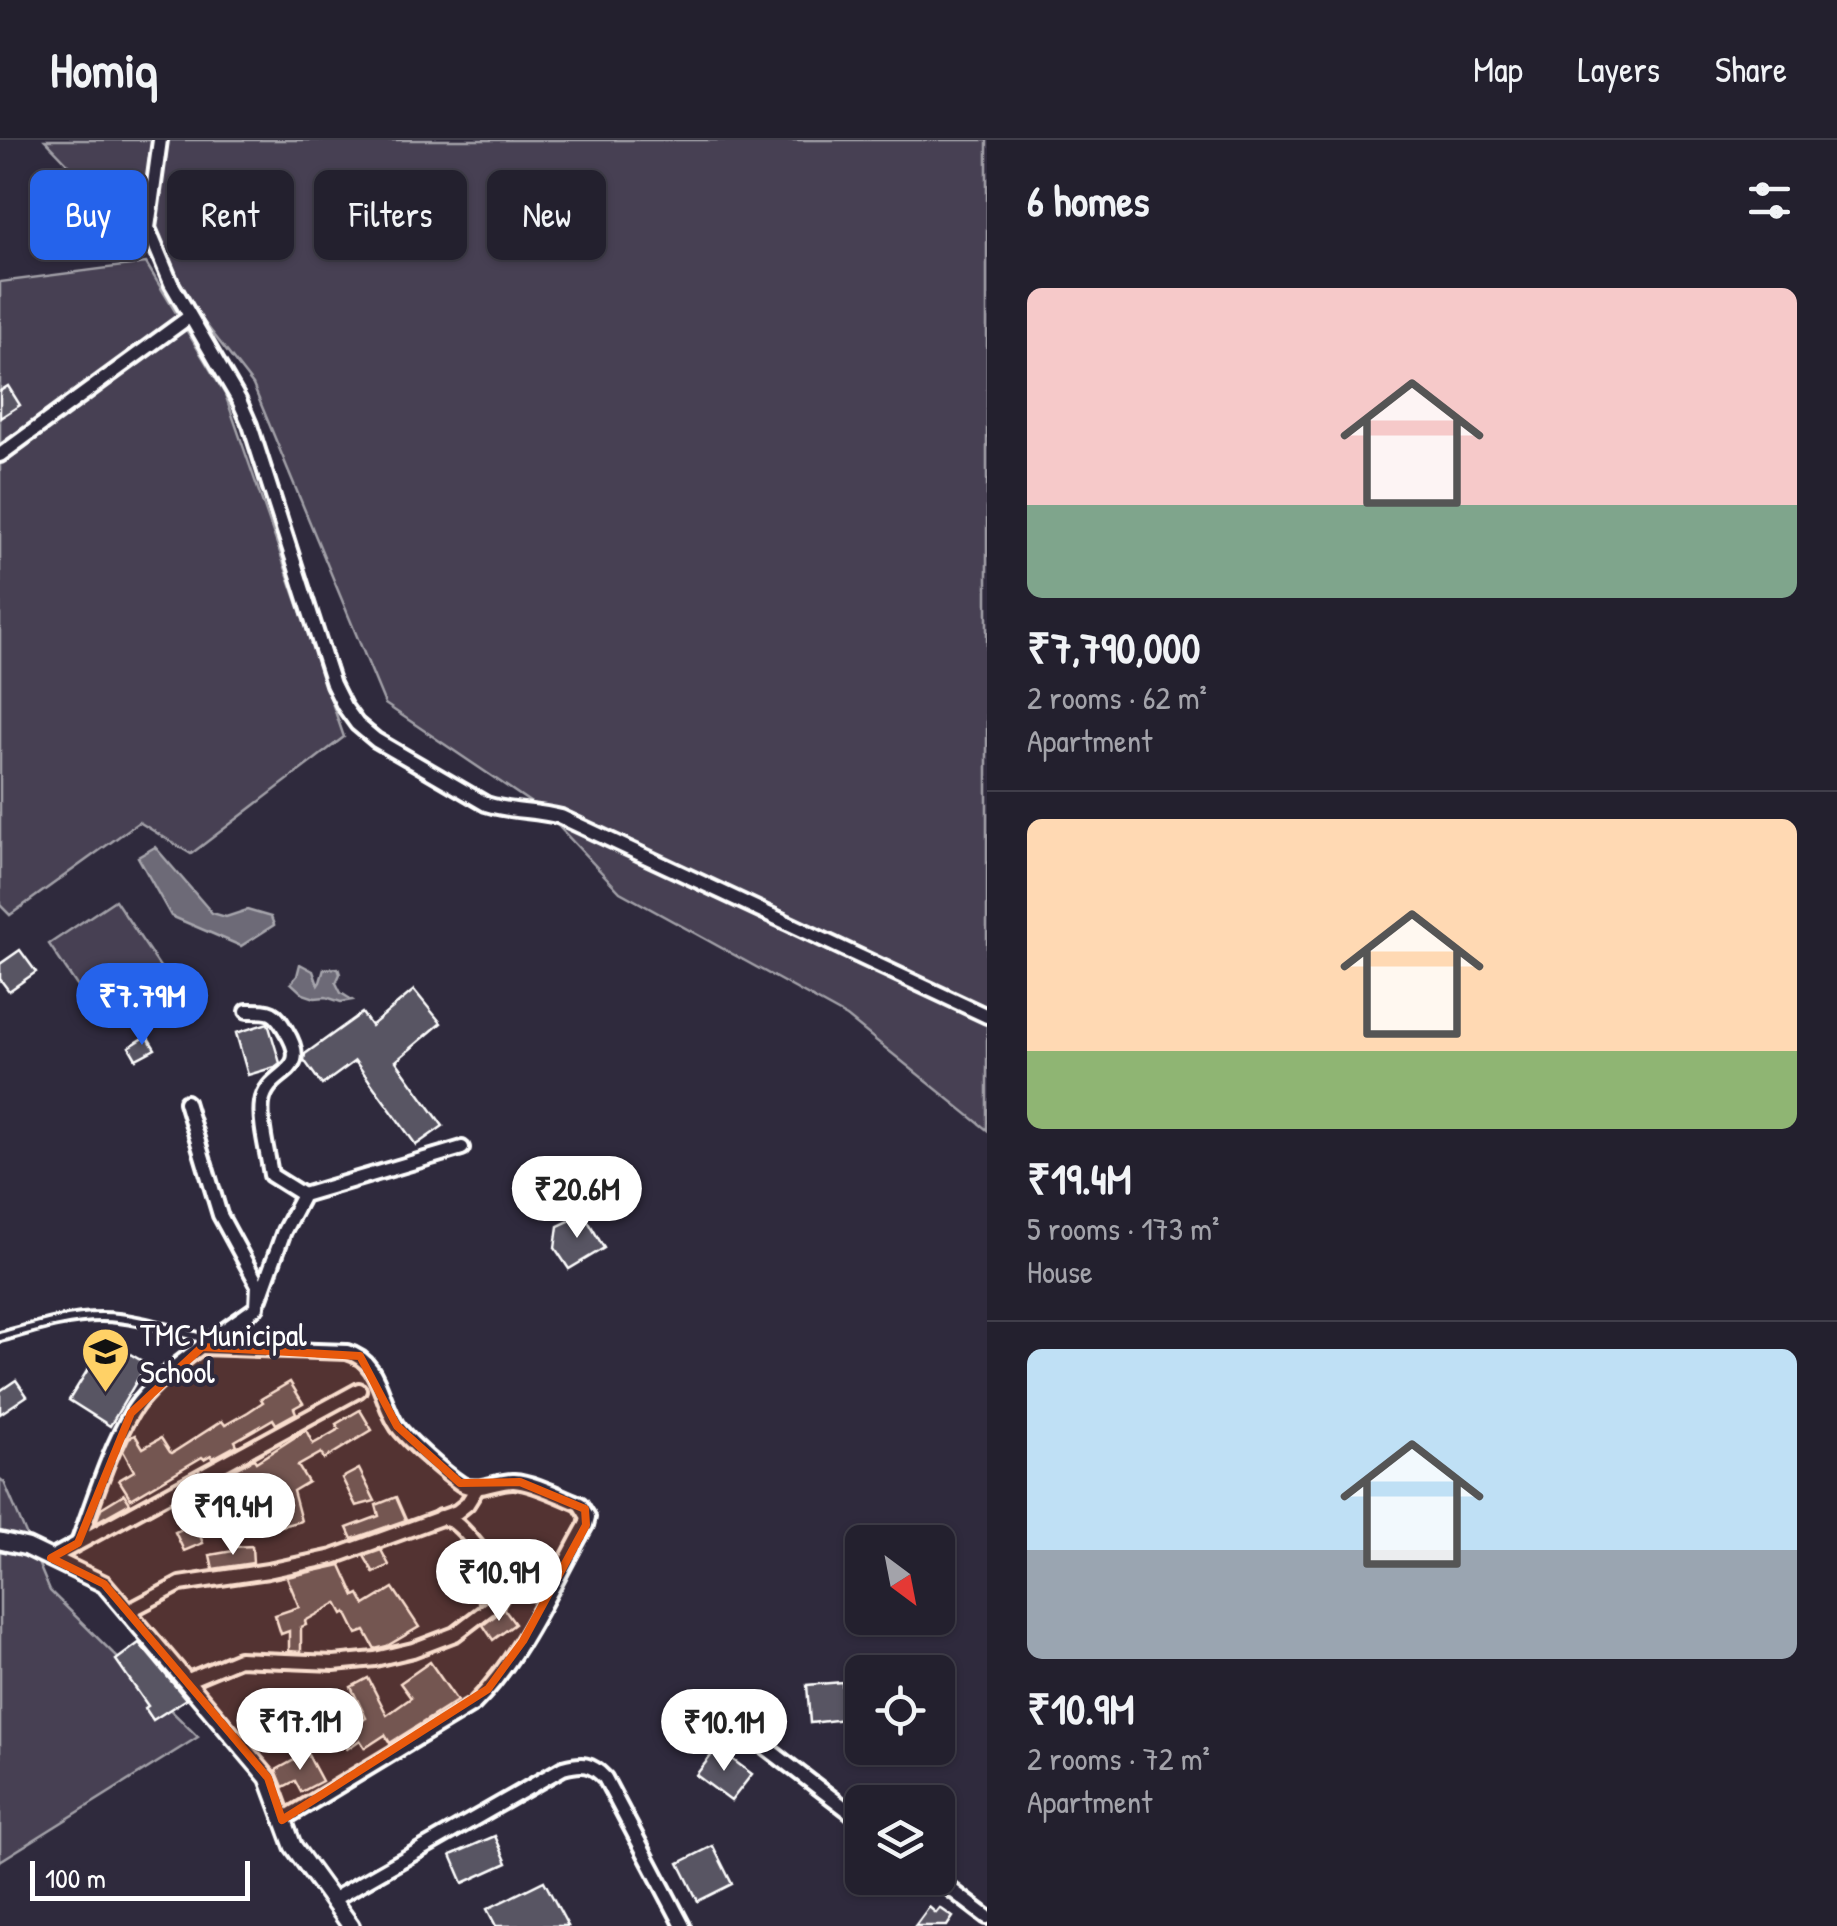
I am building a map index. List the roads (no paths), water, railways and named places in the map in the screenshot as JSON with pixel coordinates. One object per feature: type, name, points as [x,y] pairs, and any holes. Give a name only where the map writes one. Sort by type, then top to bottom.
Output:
[{"type":"street","points":[[160,140],[148,228],[189,317],[250,425],[333,684],[358,724],[376,740],[486,804],[560,817],[987,1016]]},
{"type":"street","points":[[0,455],[189,317]]},
{"type":"street","points":[[248,1011],[278,1016],[294,1042],[296,1060],[267,1086],[261,1106],[271,1174],[303,1195]]},
{"type":"street","points":[[186,1102],[220,1215],[258,1285],[257,1307]]},
{"type":"street","points":[[78,1542],[132,1413],[148,1392],[257,1307],[284,1231],[303,1195],[462,1148]]},
{"type":"street","points":[[206,1344],[348,1352],[360,1356],[369,1364],[390,1414],[407,1437],[460,1484],[477,1488],[520,1482],[580,1504],[588,1517],[523,1641],[474,1704],[282,1820]]},
{"type":"street","points":[[50,1558],[358,1390]]},
{"type":"street","points":[[127,1612],[180,1584],[333,1557],[462,1508],[477,1488]]},
{"type":"street","points":[[186,1681],[240,1660],[334,1664],[413,1650],[455,1634],[497,1602],[504,1586],[454,1521],[440,1517]]},
{"type":"street","points":[[0,1540],[27,1547],[104,1584],[268,1778],[292,1846],[351,1926]]},
{"type":"street","points":[[764,1746],[845,1808]]},
{"type":"street","points":[[332,1900],[563,1768],[578,1764],[594,1766],[605,1778],[683,1926]]},
{"type":"street","points":[[955,1893],[987,1917]]},
{"type":"lane","points":[[0,1336],[61,1321],[99,1317],[122,1319],[206,1344]]},
{"type":"place","name":"TMC Municipal School","points":[[105,1394]]}]
